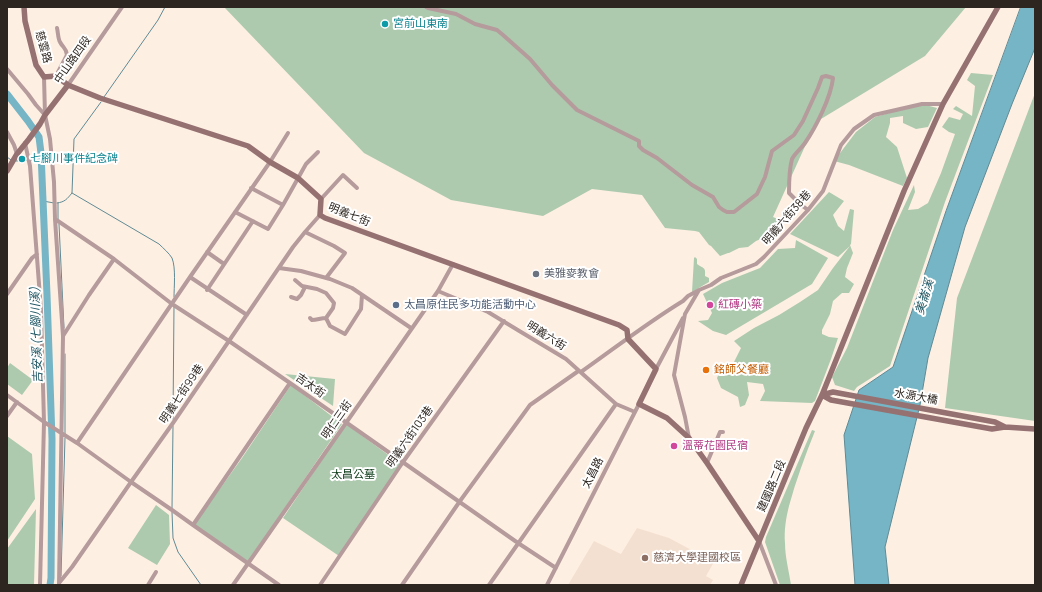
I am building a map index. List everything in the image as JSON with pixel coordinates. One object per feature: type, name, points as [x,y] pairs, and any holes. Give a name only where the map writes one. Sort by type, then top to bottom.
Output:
[{"type":"street","name":"慈雲路","points":[[24,7],[25,21],[36,65],[44,77],[45,115],[50,139],[54,182],[63,336],[59,584]]},
{"type":"street","name":"中山路四段","points":[[7,170],[16,154],[40,124],[122,7]]},
{"type":"street","points":[[426,7],[456,14],[475,24],[497,30],[530,59],[552,85],[577,110],[640,141],[639,146],[643,150],[657,158],[692,185],[713,197],[719,207],[727,212],[734,212],[758,194],[765,177],[772,151],[794,135],[803,121],[822,77],[826,76],[833,78],[829,96],[814,128],[804,144],[794,155],[792,161],[789,179],[789,193],[808,210]]},
{"type":"street","name":"建國路二段","points":[[741,585],[806,428],[822,395],[904,191],[943,104],[998,7]]},
{"type":"street","points":[[44,77],[56,76],[67,55],[64,46],[60,42],[58,28]]},
{"type":"street","points":[[7,69],[45,115]]},
{"type":"street","name":"明義七街","points":[[56,76],[68,85],[103,99],[248,146],[270,162],[298,178],[321,199],[320,215],[325,218],[619,325],[627,330],[628,339],[656,369]]},
{"type":"street","name":"明義六街38巷","points":[[402,585],[460,501],[530,405],[576,372],[628,339],[688,296],[711,285],[721,278],[756,264],[808,210],[823,191],[841,145],[854,129],[874,114],[922,104],[943,104]]},
{"type":"street","points":[[7,132],[14,145],[16,154]]},
{"type":"street","points":[[77,443],[270,162],[288,133]]},
{"type":"street","points":[[27,141],[41,310],[44,422],[40,585]]},
{"type":"street","points":[[235,212],[268,228],[306,164],[318,152]]},
{"type":"street","points":[[321,199],[343,175],[357,188]]},
{"type":"street","points":[[251,188],[283,205]]},
{"type":"street","name":"明義七街99巷","points":[[59,584],[72,568],[173,424],[279,268],[305,232],[320,215]]},
{"type":"street","name":"吉太街","points":[[55,219],[114,259],[172,304],[229,341],[556,568]]},
{"type":"street","points":[[208,290],[253,221]]},
{"type":"street","points":[[305,232],[345,253],[326,278]]},
{"type":"street","points":[[207,252],[224,264]]},
{"type":"street","points":[[7,294],[32,258],[37,254]]},
{"type":"street","points":[[63,336],[114,259]]},
{"type":"street","name":"明仁三街","points":[[233,585],[438,290],[453,264]]},
{"type":"street","points":[[279,268],[301,271],[326,278],[352,288],[411,328]]},
{"type":"street","points":[[190,277],[247,315]]},
{"type":"street","points":[[295,280],[302,286],[317,289],[326,293],[334,303],[326,318]]},
{"type":"street","points":[[291,297],[297,299],[305,287]]},
{"type":"street","name":"明義六街","points":[[438,290],[488,312],[566,359],[616,404],[635,412]]},
{"type":"street","points":[[656,369],[699,290]]},
{"type":"street","points":[[326,318],[330,326],[344,334],[361,309],[362,295]]},
{"type":"street","points":[[685,314],[674,375],[689,438]]},
{"type":"street","points":[[310,318],[315,320],[326,318]]},
{"type":"street","name":"明義六街103巷","points":[[320,585],[403,462],[504,321]]},
{"type":"street","name":"太昌路","points":[[547,585],[656,369]]},
{"type":"street","points":[[193,525],[290,383]]},
{"type":"street","name":"水源大橋","points":[[822,395],[833,392],[995,422],[1005,427]]},
{"type":"street","points":[[7,395],[279,585]]},
{"type":"street","name":"水源大橋","points":[[822,395],[831,400],[992,429],[1005,427]]},
{"type":"street","points":[[7,416],[16,402]]},
{"type":"street","points":[[489,585],[616,404]]},
{"type":"street","points":[[639,404],[667,418],[689,438],[759,541],[776,585]]},
{"type":"street","points":[[1005,427],[1035,429]]},
{"type":"street","points":[[707,463],[720,432],[723,432]]},
{"type":"street","points":[[148,585],[156,572]]},
{"type":"shaded area","name":"慈濟大學建國校區","points":[[637,528],[669,538],[714,562],[706,576],[713,580],[710,585],[568,585],[594,541],[621,554]]},
{"type":"green space","points":[[224,7],[966,7],[925,56],[816,122],[773,217],[780,220],[769,227],[763,238],[748,247],[739,248],[720,256],[699,232],[665,228],[642,195],[592,189],[543,216],[451,200],[364,153]]},
{"type":"green space","points":[[971,73],[993,75],[945,202],[890,366],[857,387],[854,391],[835,385],[832,377],[847,348],[893,230],[914,185],[915,192],[908,210],[918,209],[928,203],[941,173],[955,134],[942,127],[949,117],[960,120],[963,114],[953,109],[956,106],[972,116],[975,86],[967,80]]},
{"type":"green space","points":[[1035,93],[1035,421],[945,408],[957,298]]},
{"type":"green space","points":[[922,104],[937,108],[928,127],[916,129],[903,123],[903,116],[890,118],[886,137],[897,147],[907,178],[903,186],[849,165],[834,161],[856,132],[875,117]]},
{"type":"green space","points":[[829,192],[844,201],[833,215],[838,226],[844,231],[850,209],[854,210],[850,245],[853,253],[845,277],[854,284],[849,293],[842,293],[833,301],[830,314],[822,330],[822,334],[829,337],[838,338],[815,401],[812,403],[760,401],[765,391],[763,384],[747,382],[749,395],[745,405],[740,407],[738,397],[721,388],[717,378],[721,369],[731,368],[741,348],[734,341],[818,290],[850,246],[838,257],[790,234]]},
{"type":"green space","points":[[796,240],[828,258],[812,284],[726,335],[713,331],[698,321],[708,320],[712,313],[703,294],[722,283],[760,268],[778,249],[795,248]]},
{"type":"green space","points":[[695,257],[697,259],[697,264],[704,268],[705,276],[709,278],[709,282],[692,292],[694,258]]},
{"type":"green space","points":[[10,363],[33,380],[22,395],[7,384],[7,368]]},
{"type":"green space","points":[[285,374],[335,379],[333,406]]},
{"type":"green space","points":[[291,385],[342,424],[248,562],[194,525],[242,458]]},
{"type":"green space","name":"太昌公墓","points":[[346,424],[402,465],[339,556],[283,518]]},
{"type":"green space","points":[[812,430],[815,431],[804,459],[789,506],[786,524],[785,548],[791,585],[780,585],[765,542],[766,537]]},
{"type":"green space","points":[[7,436],[32,454],[35,499],[7,541]]},
{"type":"green space","points":[[156,505],[169,515],[170,544],[157,565],[128,548]]},
{"type":"green space","points":[[36,509],[34,585],[7,585],[7,549]]},
{"type":"water","name":"美崙溪","points":[[1021,7],[1035,7],[1035,48],[965,227],[928,358],[920,405],[885,547],[889,585],[855,585],[844,435],[859,390],[893,367],[946,211]]},
{"type":"waterway","points":[[104,97],[158,20],[165,7]]},
{"type":"waterway","name":"吉安溪 (七腳川溪)","points":[[7,94],[39,137],[41,153],[52,439],[50,585]]},
{"type":"waterway","points":[[57,203],[66,200],[72,193],[74,139],[101,102]]},
{"type":"waterway","points":[[7,157],[11,160]]},
{"type":"waterway","points":[[30,160],[41,159]]},
{"type":"waterway","points":[[16,161],[27,160]]},
{"type":"waterway","points":[[72,193],[159,244],[166,251],[172,258],[173,262],[174,297]]},
{"type":"waterway","points":[[43,201],[54,203]]},
{"type":"waterway","points":[[58,203],[58,219]]},
{"type":"waterway","points":[[59,224],[64,328]]},
{"type":"waterway","points":[[173,419],[174,306]]},
{"type":"waterway","points":[[65,354],[65,434]]},
{"type":"waterway","points":[[172,509],[173,426]]},
{"type":"waterway","points":[[61,576],[65,438]]},
{"type":"waterway","points":[[172,512],[173,538],[178,552],[201,585]]},
{"type":"place","name":"宮前山東南","points":[[385,24]]},
{"type":"place","name":"七腳川事件紀念碑","points":[[22,159]]},
{"type":"place","name":"美雅麥教會","points":[[536,274]]},
{"type":"place","name":"太昌原住民多功能活動中心","points":[[396,305]]},
{"type":"place","name":"紅磚小築","points":[[710,305]]},
{"type":"place","name":"銘師父餐廳","points":[[706,370]]},
{"type":"place","name":"溫蒂花園民宿","points":[[674,446]]},
{"type":"place","name":"慈濟大學建國校區","points":[[645,558]]}]
